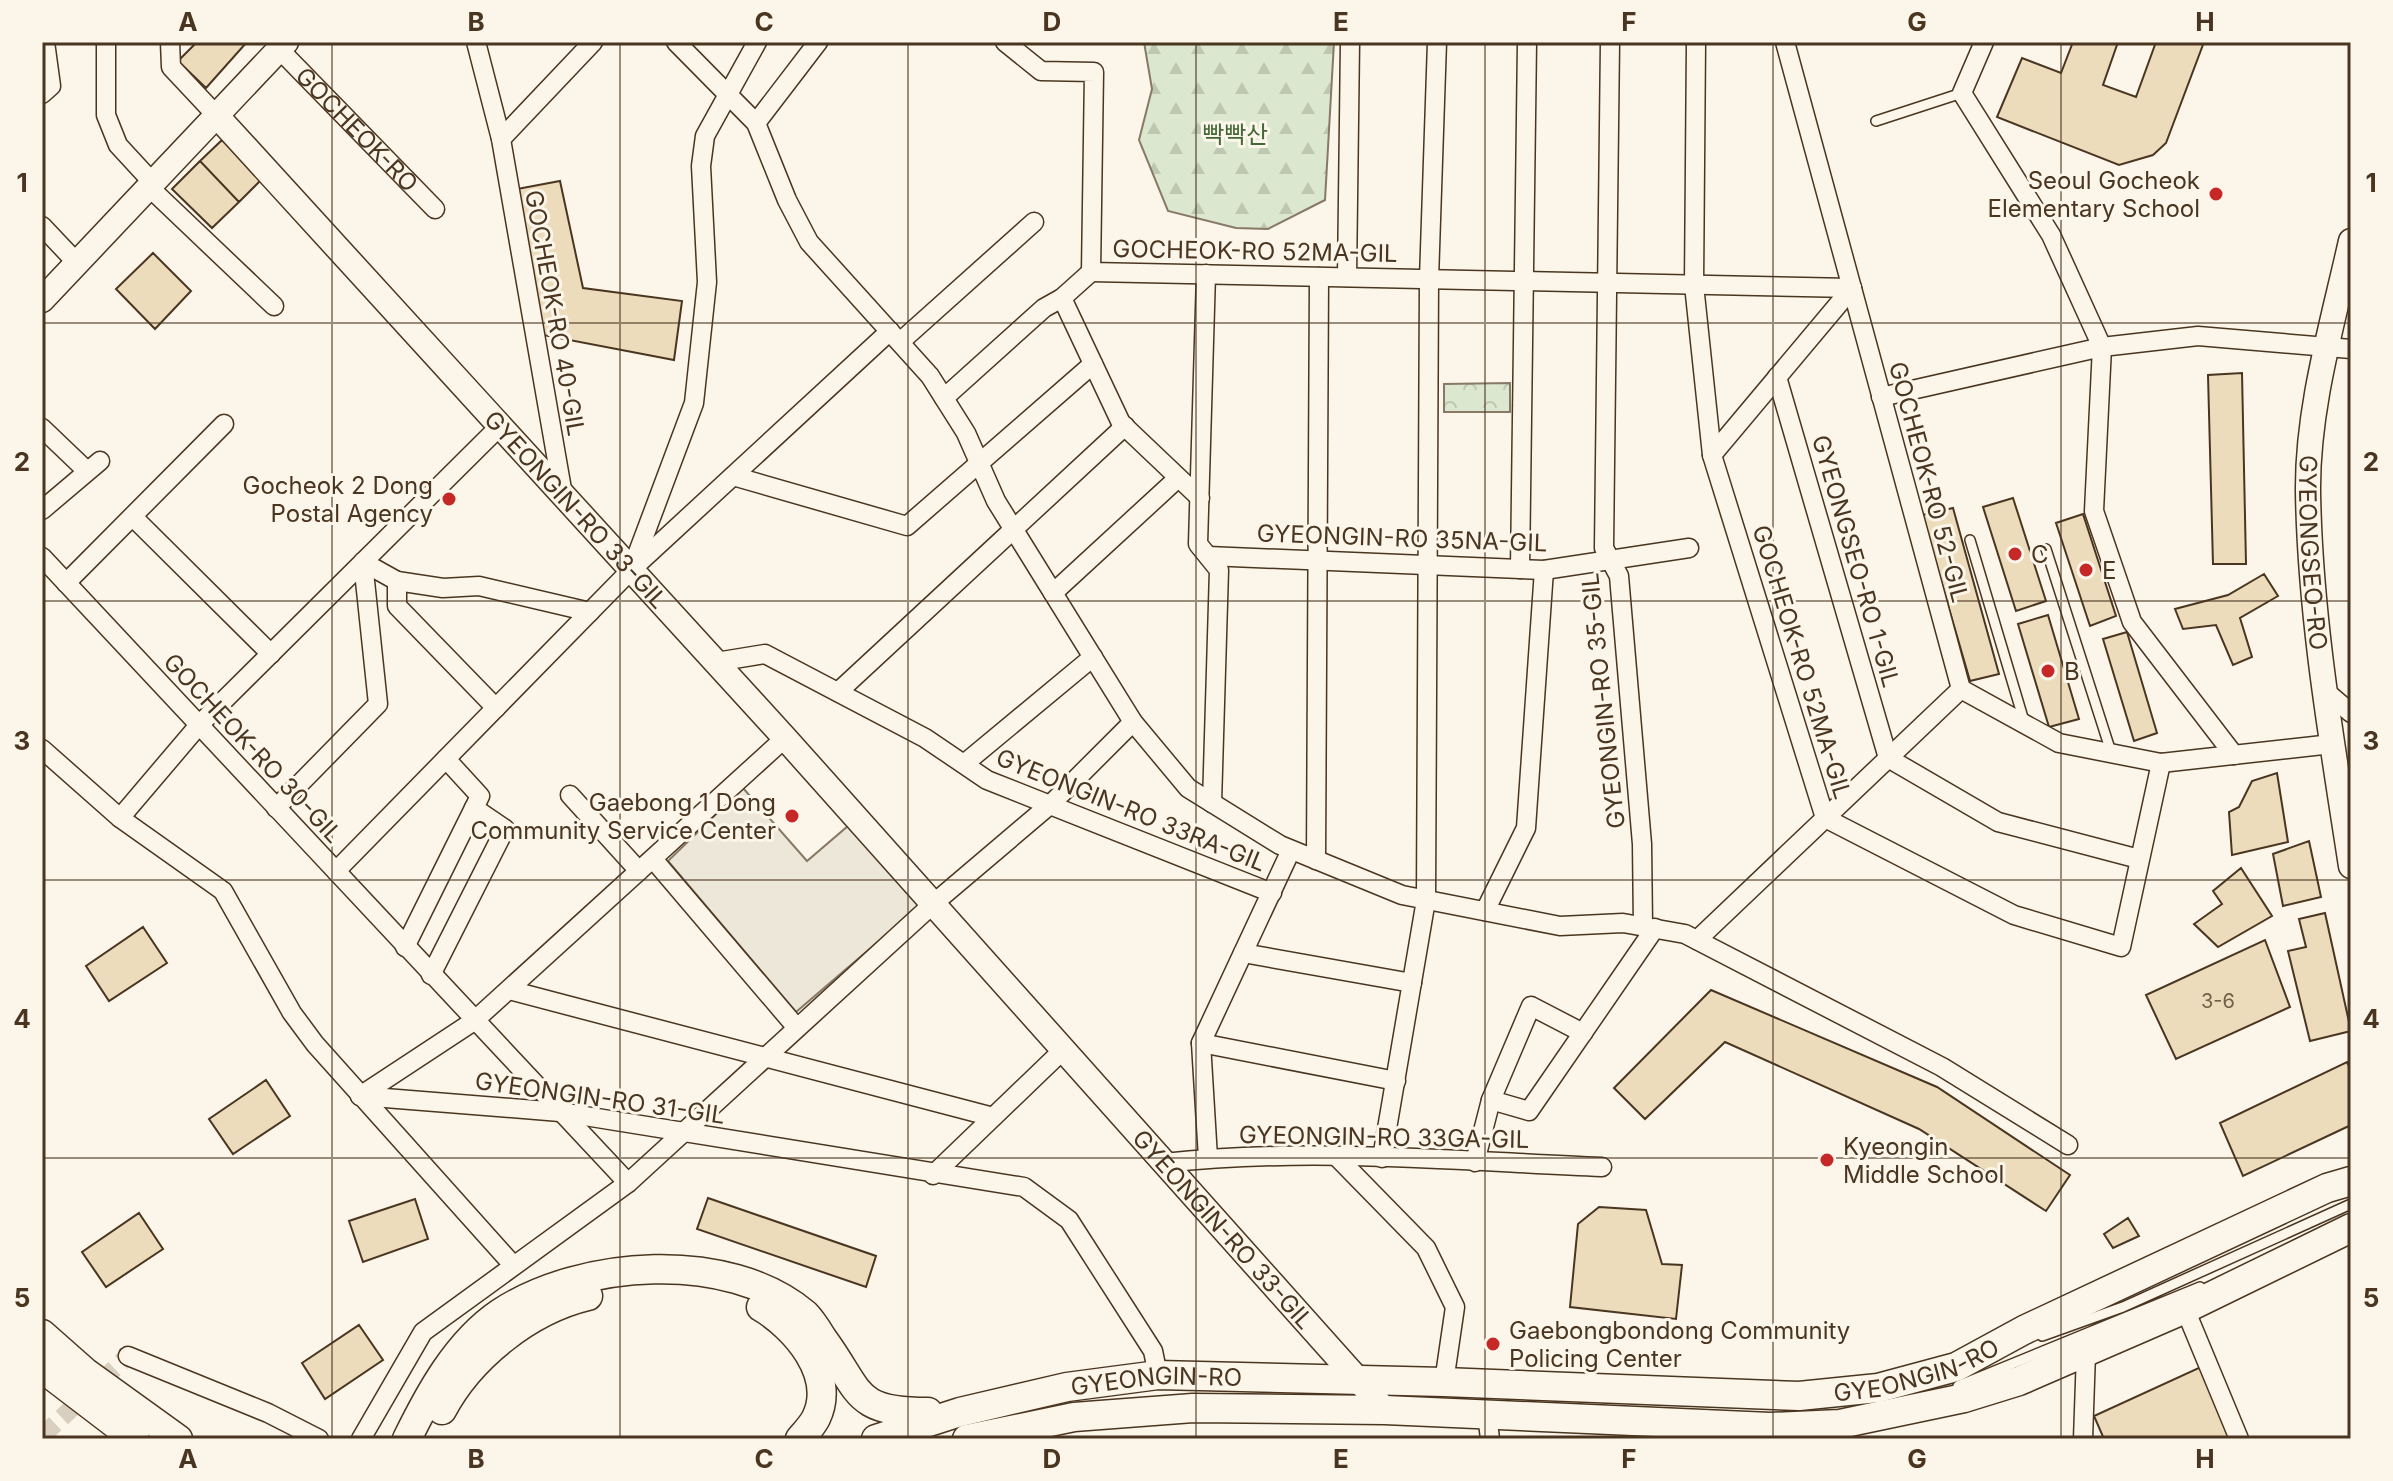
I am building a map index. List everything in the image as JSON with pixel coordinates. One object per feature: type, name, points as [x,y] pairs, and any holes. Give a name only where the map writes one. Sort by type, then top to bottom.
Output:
[{"type":"main road","name":"GYEONGIN-RO","points":[[876,1439],[968,1432],[1074,1417],[1193,1408],[1385,1410],[1488,1427],[1717,1414],[1815,1395],[1878,1388],[1956,1367],[2038,1323],[2327,1188],[2351,1181]]},
{"type":"main road","name":"GYEONGIN-RO","points":[[968,1432],[1067,1387],[1158,1375],[1444,1382],[1717,1414],[1770,1427],[1840,1424],[1964,1398],[2086,1353],[2185,1309],[2349,1221]]},
{"type":"main road","points":[[407,1439],[429,1394],[457,1355],[498,1315],[539,1292],[579,1279],[625,1271],[682,1271],[731,1277],[767,1290],[806,1315],[859,1396],[892,1412],[968,1432]]},
{"type":"main road","points":[[426,1439],[448,1399],[475,1365],[511,1334],[546,1311],[583,1297],[627,1287],[679,1286],[724,1292],[758,1305],[784,1320],[801,1340],[814,1365],[821,1390],[817,1417],[800,1439]]},
{"type":"main road","points":[[42,1334],[85,1372],[178,1439]]},
{"type":"main road","points":[[42,1368],[135,1439]]},
{"type":"street","points":[[42,94],[51,86],[45,42]]},
{"type":"street","points":[[106,42],[106,115],[118,145],[151,185],[274,306]]},
{"type":"street","points":[[170,42],[171,67],[216,115]]},
{"type":"street","name":"GOCHEOK-RO 40-GIL","points":[[476,42],[501,139],[563,495]]},
{"type":"street","points":[[501,139],[593,42]]},
{"type":"street","points":[[676,42],[756,123],[787,200],[809,242],[930,376],[1013,529],[1133,722],[1188,788],[1291,850],[1402,895],[1560,926],[1623,923],[1697,940],[1942,1067],[2068,1145]]},
{"type":"street","points":[[631,570],[694,403],[707,282],[701,166],[705,136],[757,42]]},
{"type":"street","points":[[756,123],[818,42]]},
{"type":"street","name":"GOCHEOK-RO 52MA-GIL","points":[[1005,42],[1041,71],[1094,72],[1091,272],[1852,288]]},
{"type":"street","points":[[1347,277],[1350,42]]},
{"type":"street","points":[[1382,1158],[1426,900],[1429,279],[1437,42]]},
{"type":"street","points":[[1520,569],[1527,42]]},
{"type":"street","name":"GYEONGIN-RO 35-GIL","points":[[1610,42],[1604,548],[1619,576],[1649,927]]},
{"type":"street","points":[[1694,285],[1696,42]]},
{"type":"street","name":"GOCHEOK-RO 52-GIL","points":[[1785,42],[1961,689]]},
{"type":"street","points":[[1984,42],[1962,93],[2051,235],[2102,347],[2094,511],[2132,622],[2234,755]]},
{"type":"street","name":"GOCHEOK-RO","points":[[42,300],[282,46],[435,209]]},
{"type":"street","name":"GYEONGIN-RO 33-GIL","points":[[216,115],[785,738],[1385,1410]]},
{"type":"street","points":[[336,871],[631,570],[733,476],[895,336],[1034,222]]},
{"type":"street","points":[[42,226],[77,263]]},
{"type":"street","name":"GYEONGSEO-RO","points":[[2351,241],[2339,349],[2315,409],[2308,490],[2324,690],[2351,866]]},
{"type":"street","points":[[944,398],[1044,308],[1062,298],[1091,272]]},
{"type":"street","points":[[1206,274],[1198,544],[1219,570],[1212,803]]},
{"type":"street","points":[[1316,860],[1319,277]]},
{"type":"street","name":"GOCHEOK-RO 52MA-GIL","points":[[1694,285],[1712,455],[1825,818]]},
{"type":"street","points":[[1712,455],[1852,288]]},
{"type":"street","points":[[1062,298],[1125,426],[1200,498]]},
{"type":"street","points":[[1881,397],[2102,347],[2198,336],[2339,349]]},
{"type":"street","points":[[733,476],[907,526],[1093,364]]},
{"type":"street","name":"GYEONGSEO-RO 1-GIL","points":[[1777,377],[1888,758]]},
{"type":"street","points":[[66,583],[224,424]]},
{"type":"street","points":[[120,818],[199,725],[500,426]]},
{"type":"street","points":[[838,692],[1125,426]]},
{"type":"street","points":[[42,428],[93,466],[42,510]]},
{"type":"street","points":[[1053,593],[1178,478]]},
{"type":"street","points":[[133,517],[271,654]]},
{"type":"street","name":"GYEONGIN-RO 35NA-GIL","points":[[1208,556],[1544,570],[1689,548]]},
{"type":"street","name":"GOCHEOK-RO 30-GIL","points":[[42,557],[628,1183]]},
{"type":"street","points":[[363,562],[397,581],[443,588],[479,586],[590,612]]},
{"type":"street","points":[[276,808],[378,704],[363,562]]},
{"type":"street","name":"GYEONGIN-RO 35-GIL","points":[[1485,911],[1526,828],[1544,570]]},
{"type":"street","points":[[397,581],[397,606],[496,708]]},
{"type":"street","name":"GYEONGIN-RO 33RA-GIL","points":[[716,662],[765,654],[925,738],[987,780],[1052,803],[1272,893]]},
{"type":"street","points":[[964,764],[1093,657]]},
{"type":"street","points":[[1697,940],[1961,689],[2059,743],[2161,763],[2332,744]]},
{"type":"street","points":[[2324,690],[2351,713]]},
{"type":"street","points":[[361,1439],[423,1332],[628,1183],[933,904],[1052,803],[1133,722]]},
{"type":"street","points":[[360,1096],[474,1021],[785,738]]},
{"type":"street","points":[[42,749],[120,818],[223,891],[292,1013],[360,1096],[513,1265]]},
{"type":"street","points":[[1888,758],[1998,822],[2139,859]]},
{"type":"street","points":[[405,947],[480,796],[446,759]]},
{"type":"street","points":[[1825,818],[2014,915],[2121,947],[2161,763]]},
{"type":"street","points":[[570,795],[646,865],[797,1028]]},
{"type":"street","points":[[431,975],[505,829],[474,808]]},
{"type":"street","points":[[1208,1158],[1201,1043],[1291,850]]},
{"type":"street","points":[[1491,1100],[1529,1111],[1583,1033],[1649,927]]},
{"type":"street","points":[[1243,953],[1412,983]]},
{"type":"street","points":[[509,990],[993,1117]]},
{"type":"street","points":[[1475,1162],[1491,1100],[1531,1006],[1583,1033]]},
{"type":"street","points":[[1201,1043],[1396,1081]]},
{"type":"street","points":[[933,1175],[1063,1050]]},
{"type":"street","name":"GYEONGIN-RO 31-GIL","points":[[360,1096],[560,1112],[933,1175],[1024,1187],[1069,1220],[1153,1351],[1158,1375]]},
{"type":"street","points":[[1336,1156],[1426,1248],[1438,1271],[1455,1307],[1444,1382]]},
{"type":"street","name":"GYEONGIN-RO 33GA-GIL","points":[[1164,1163],[1208,1158],[1336,1156],[1602,1167]]},
{"type":"street","points":[[2185,1309],[2239,1439]]},
{"type":"street","points":[[2083,1439],[2086,1353]]},
{"type":"street","points":[[128,1356],[268,1413],[319,1439]]},
{"type":"lane","points":[[1876,121],[1962,93]]},
{"type":"lane","points":[[1970,540],[2025,724]]},
{"type":"lane","points":[[2046,549],[2112,755]]},
{"type":"lane","points":[[1956,1367],[2349,1221]]},
{"type":"lane","points":[[1903,1409],[2349,1221]]},
{"type":"green space","name":"빡빡산","points":[[1144,42],[1334,42],[1325,200],[1268,229],[1236,228],[1168,211],[1139,140],[1152,89]]},
{"type":"green space","points":[[1510,383],[1510,412],[1444,412],[1444,384]]},
{"type":"shaded area","points":[[743,788],[807,861],[848,826],[922,904],[796,1012],[668,861]]},
{"type":"building","points":[[197,42],[247,42],[206,88],[178,61]]},
{"type":"building","points":[[2073,42],[2118,42],[2103,85],[2136,97],[2156,42],[2204,42],[2166,143],[2153,155],[2119,165],[1997,117],[2022,58],[2061,73]]},
{"type":"building","points":[[222,140],[261,180],[239,202],[200,161]]},
{"type":"building","points":[[200,161],[239,202],[212,228],[172,189]]},
{"type":"building","points":[[560,181],[583,288],[682,301],[674,360],[543,335],[517,189]]},
{"type":"building","points":[[153,253],[191,291],[155,329],[116,289]]},
{"type":"building","points":[[2242,373],[2246,564],[2213,564],[2208,375]]},
{"type":"building","name":"C","points":[[2013,498],[2046,601],[2016,611],[1983,507]]},
{"type":"building","points":[[1953,508],[1999,674],[1970,681],[1922,515]]},
{"type":"building","name":"E","points":[[2083,514],[2116,616],[2090,626],[2056,523]]},
{"type":"building","points":[[2264,574],[2278,596],[2240,618],[2252,657],[2233,665],[2216,625],[2183,629],[2175,609],[2228,595]]},
{"type":"building","name":"B","points":[[2048,615],[2079,719],[2049,727],[2018,624]]},
{"type":"building","points":[[2127,632],[2157,733],[2134,741],[2103,639]]},
{"type":"building","points":[[2277,773],[2288,842],[2232,855],[2229,812],[2239,807],[2252,781]]},
{"type":"building","points":[[2309,841],[2321,897],[2283,906],[2273,854]]},
{"type":"building","points":[[2241,868],[2272,916],[2218,947],[2194,924],[2222,904],[2213,891]]},
{"type":"building","points":[[2325,913],[2351,1031],[2310,1041],[2288,951],[2306,947],[2299,919]]},
{"type":"building","points":[[143,927],[167,963],[109,1001],[86,966]]},
{"type":"building","points":[[2265,940],[2290,1007],[2176,1059],[2146,995]]},
{"type":"building","points":[[1711,990],[1937,1087],[2070,1175],[2046,1211],[1919,1129],[1725,1042],[1645,1119],[1614,1088]]},
{"type":"building","points":[[2347,1062],[2351,1071],[2351,1125],[2243,1176],[2220,1123]]},
{"type":"building","points":[[266,1080],[290,1116],[233,1154],[209,1119]]},
{"type":"building","points":[[708,1198],[876,1256],[866,1287],[697,1229]]},
{"type":"building","points":[[415,1199],[428,1239],[363,1262],[349,1221]]},
{"type":"building","points":[[1599,1207],[1646,1210],[1662,1264],[1682,1265],[1676,1319],[1570,1307],[1578,1224]]},
{"type":"building","points":[[139,1213],[163,1249],[106,1287],[82,1252]]},
{"type":"building","points":[[2128,1218],[2139,1236],[2113,1248],[2104,1234]]},
{"type":"building","points":[[359,1325],[383,1360],[325,1399],[302,1363]]},
{"type":"building","points":[[2203,1366],[2236,1439],[2104,1439],[2094,1416]]},
{"type":"tunnel","points":[[42,1436],[128,1356]]},
{"type":"place","name":"Seoul Gocheok Elementary School","points":[[2216,194]]},
{"type":"place","name":"Gocheok 2 Dong Postal Agency","points":[[449,499]]},
{"type":"place","name":"C","points":[[2015,554]]},
{"type":"place","name":"E","points":[[2086,570]]},
{"type":"place","name":"B","points":[[2048,671]]},
{"type":"place","name":"Gaebong 1 Dong Community Service Center","points":[[792,816]]},
{"type":"place","name":"Kyeongin Middle School","points":[[1827,1160]]},
{"type":"place","name":"Gaebongbondong Community Policing Center","points":[[1493,1344]]}]
